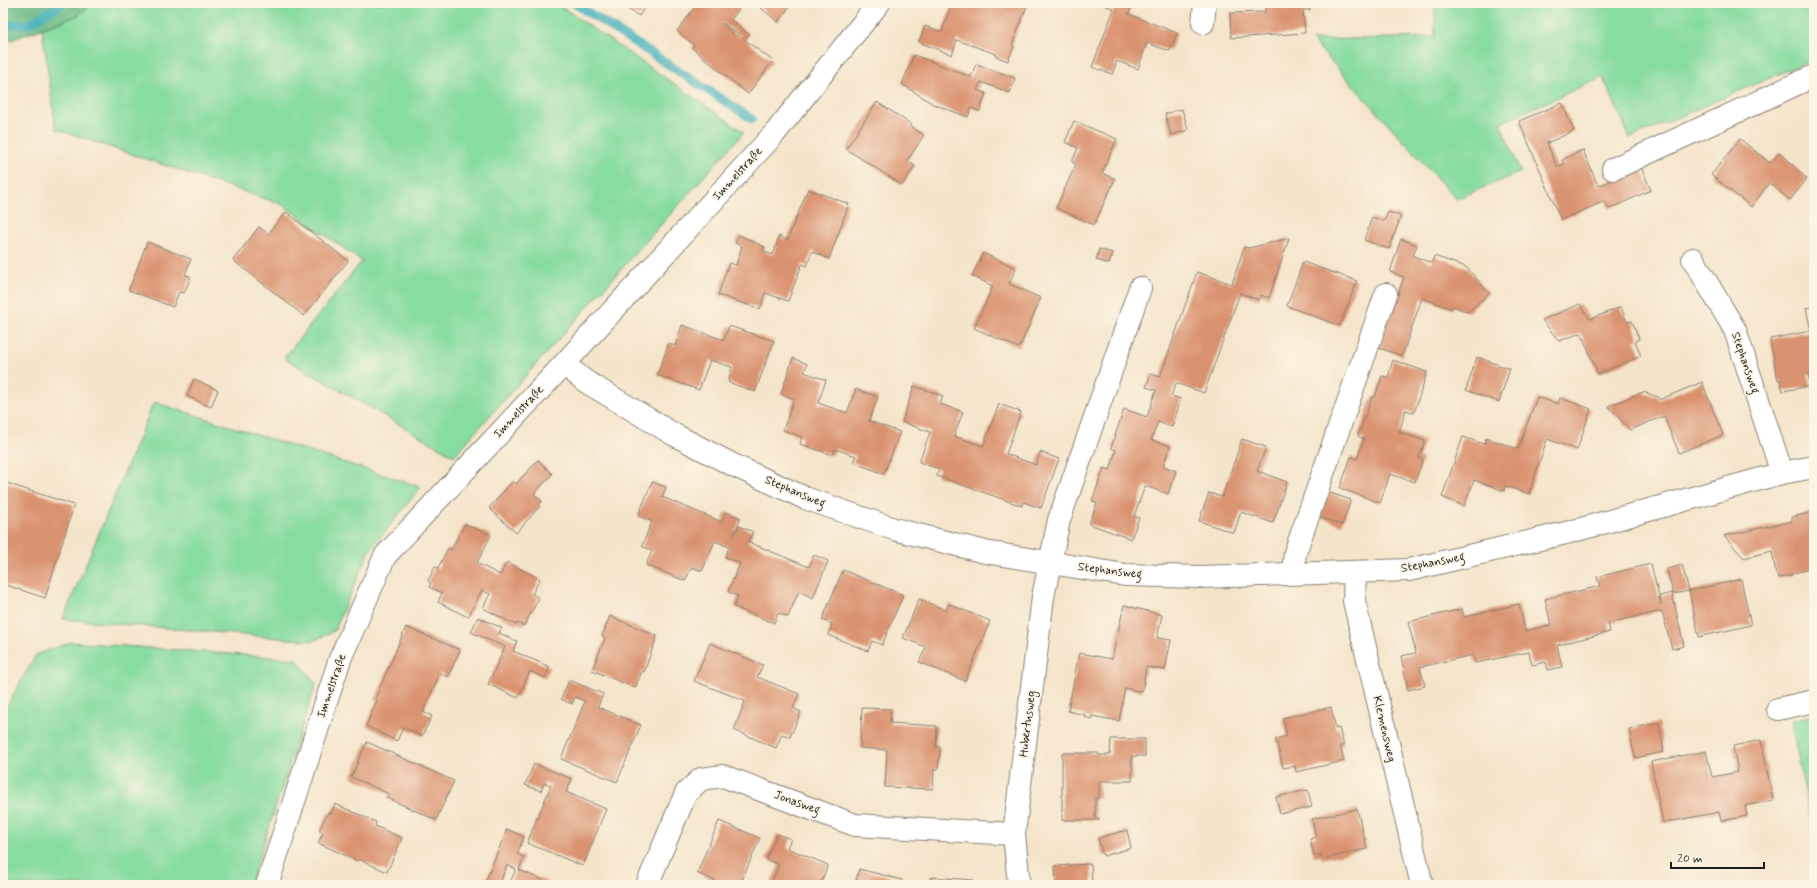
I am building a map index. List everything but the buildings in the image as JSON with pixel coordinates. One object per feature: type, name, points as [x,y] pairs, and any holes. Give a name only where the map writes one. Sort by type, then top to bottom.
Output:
[{"type":"street","name":"Immelstraße","points":[[267,885],[340,659],[385,556],[564,364],[775,133],[879,3]]},
{"type":"street","points":[[1613,169],[1814,76]]},
{"type":"street","name":"Stephansweg","points":[[1693,259],[1735,330],[1782,473]]},
{"type":"street","points":[[1049,563],[1059,520],[1140,288]]},
{"type":"street","points":[[1293,573],[1294,553],[1386,294]]},
{"type":"street","name":"Stephansweg","points":[[564,364],[585,381],[673,434],[733,465],[805,498],[894,529],[985,552],[1125,575],[1199,577],[1409,570],[1570,532],[1782,473],[1814,467]]},
{"type":"street","name":"Hubertusweg","points":[[1019,885],[1014,834],[1049,563]]},
{"type":"street","name":"Klemensweg","points":[[1355,572],[1354,601],[1422,885]]},
{"type":"street","points":[[1778,709],[1814,701]]},
{"type":"street","name":"Jonasweg","points":[[647,885],[686,793],[702,779],[723,776],[855,825],[1014,834]]},
{"type":"green space","points":[[94,3],[556,3],[744,132],[454,456],[284,358],[362,261],[281,204],[56,129],[42,28],[77,16]]},
{"type":"green space","points":[[94,3],[77,16],[3,43],[3,4]]},
{"type":"green space","points":[[1435,3],[1814,3],[1814,59],[1630,138],[1603,77],[1500,123],[1521,172],[1456,199],[1312,40],[1435,37]]},
{"type":"green space","points":[[154,402],[421,487],[370,550],[334,631],[313,641],[63,619]]},
{"type":"green space","points":[[71,642],[296,659],[316,684],[250,885],[3,885],[3,713],[36,655]]},
{"type":"green space","points":[[1814,715],[1814,839],[1791,720]]},
{"type":"waterway","points":[[3,25],[28,24],[63,3]]},
{"type":"waterway","points":[[574,3],[752,119]]}]
